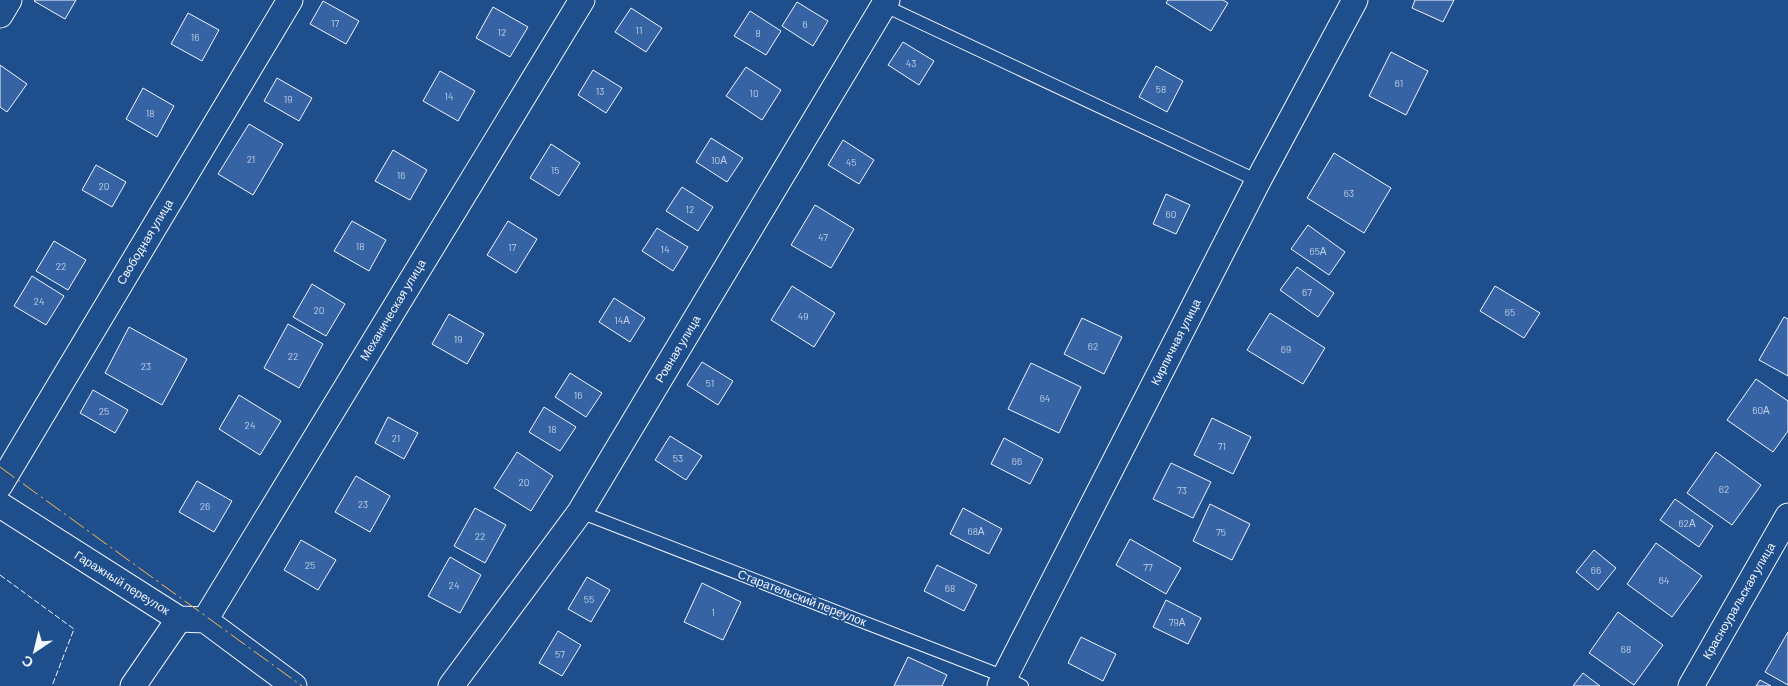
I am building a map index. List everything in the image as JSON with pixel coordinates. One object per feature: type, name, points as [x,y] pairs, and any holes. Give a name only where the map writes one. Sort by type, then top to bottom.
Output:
[{"type":"street","points":[[0,15],[8,0]]},
{"type":"street","name":"Свободная улица","points":[[0,485],[290,0]]},
{"type":"street","name":"Механическая улица","points":[[205,620],[582,0]]},
{"type":"street","name":"Кирпичная улица","points":[[1009,683],[1258,180],[1356,0]]},
{"type":"street","name":"Ровная улица","points":[[451,686],[580,512],[885,2]]},
{"type":"street","name":"Гаражный переулок","points":[[0,505],[179,618],[205,620]]},
{"type":"street","name":"Красноуральская улица","points":[[1691,686],[1788,516]]},
{"type":"street","points":[[133,686],[179,618]]},
{"type":"street","points":[[205,620],[294,686]]},
{"type":"lane","points":[[885,2],[1258,180]]},
{"type":"lane","name":"Старательский переулок","points":[[580,512],[1009,683]]},
{"type":"building","points":[[35,0],[76,0],[65,19]]},
{"type":"building","points":[[1168,0],[1223,0],[1228,3],[1211,31],[1166,3]]},
{"type":"building","points":[[1415,0],[1454,0],[1443,22],[1412,8]]},
{"type":"building","points":[[323,1],[359,21],[346,44],[310,24]]},
{"type":"building","points":[[797,2],[828,21],[813,46],[782,26]]},
{"type":"building","points":[[493,7],[528,27],[510,57],[476,38]]},
{"type":"building","points":[[631,8],[662,28],[646,52],[615,32]]},
{"type":"building","points":[[750,11],[781,31],[766,55],[734,36]]},
{"type":"building","points":[[188,13],[219,30],[202,61],[171,44]]},
{"type":"building","points":[[903,42],[934,61],[919,85],[888,65]]},
{"type":"building","points":[[1391,52],[1428,71],[1406,115],[1369,96]]},
{"type":"building","points":[[0,65],[27,84],[7,112],[0,107]]},
{"type":"building","points":[[1156,66],[1183,81],[1167,112],[1139,97]]},
{"type":"building","points":[[746,67],[781,90],[762,120],[726,96]]},
{"type":"building","points":[[593,70],[622,88],[606,113],[578,95]]},
{"type":"building","points":[[440,71],[475,91],[458,121],[423,101]]},
{"type":"building","points":[[277,78],[312,98],[299,121],[264,101]]},
{"type":"building","points":[[143,88],[174,106],[157,137],[126,119]]},
{"type":"building","points":[[249,124],[283,144],[253,195],[218,174]]},
{"type":"building","points":[[711,138],[743,158],[727,182],[696,162]]},
{"type":"building","points":[[843,140],[874,160],[859,184],[828,165]]},
{"type":"building","points":[[551,144],[580,163],[559,196],[530,178]]},
{"type":"building","points":[[393,150],[427,170],[410,200],[375,181]]},
{"type":"building","points":[[1334,153],[1391,188],[1364,233],[1307,198]]},
{"type":"building","points":[[96,165],[126,182],[112,207],[82,190]]},
{"type":"building","points":[[682,187],[713,207],[698,231],[666,211]]},
{"type":"building","points":[[1166,194],[1190,205],[1176,234],[1153,224]]},
{"type":"building","points":[[815,205],[854,229],[831,268],[791,245]]},
{"type":"building","points":[[352,221],[386,240],[369,271],[334,251]]},
{"type":"building","points":[[508,221],[537,239],[516,273],[487,255]]},
{"type":"building","points":[[1308,225],[1345,252],[1329,275],[1291,249]]},
{"type":"building","points":[[657,228],[688,247],[673,271],[642,251]]},
{"type":"building","points":[[54,241],[86,260],[68,290],[36,271]]},
{"type":"building","points":[[1297,267],[1334,293],[1318,317],[1280,290]]},
{"type":"building","points":[[32,276],[64,296],[46,325],[14,306]]},
{"type":"building","points":[[312,284],[345,304],[326,336],[293,317]]},
{"type":"building","points":[[792,286],[835,313],[814,347],[771,320]]},
{"type":"building","points":[[1495,286],[1540,313],[1524,338],[1480,311]]},
{"type":"building","points":[[614,298],[645,318],[630,342],[599,322]]},
{"type":"building","points":[[1270,313],[1325,348],[1303,384],[1247,350]]},
{"type":"building","points":[[449,314],[484,334],[467,364],[432,344]]},
{"type":"building","points":[[1784,317],[1788,319],[1788,376],[1759,360]]},
{"type":"building","points":[[1082,318],[1122,337],[1104,374],[1064,354]]},
{"type":"building","points":[[288,324],[323,344],[299,388],[264,368]]},
{"type":"building","points":[[129,327],[187,359],[162,405],[105,373]]},
{"type":"building","points":[[702,362],[733,381],[718,405],[687,385]]},
{"type":"building","points":[[1031,363],[1081,387],[1059,433],[1008,409]]},
{"type":"building","points":[[570,373],[602,393],[586,417],[555,397]]},
{"type":"building","points":[[1756,379],[1788,401],[1788,431],[1773,452],[1727,420]]},
{"type":"building","points":[[93,390],[128,410],[115,433],[80,413]]},
{"type":"building","points":[[239,395],[281,421],[260,455],[219,429]]},
{"type":"building","points":[[544,407],[576,427],[560,451],[529,432]]},
{"type":"building","points":[[388,417],[418,433],[404,459],[375,443]]},
{"type":"building","points":[[1212,418],[1251,437],[1233,474],[1194,455]]},
{"type":"building","points":[[670,436],[702,456],[686,480],[655,460]]},
{"type":"building","points":[[1004,438],[1043,459],[1030,484],[991,464]]},
{"type":"building","points":[[517,452],[553,476],[531,511],[494,488]]},
{"type":"building","points":[[1716,452],[1761,485],[1732,525],[1687,493]]},
{"type":"building","points":[[1171,463],[1211,482],[1193,518],[1153,499]]},
{"type":"building","points":[[356,476],[390,496],[370,532],[335,512]]},
{"type":"building","points":[[197,481],[232,501],[214,532],[179,512]]},
{"type":"building","points":[[1675,499],[1713,526],[1699,547],[1660,520]]},
{"type":"building","points":[[1210,504],[1250,524],[1232,560],[1193,541]]},
{"type":"building","points":[[475,508],[506,525],[485,563],[454,546]]},
{"type":"building","points":[[963,508],[1002,529],[989,554],[950,534]]},
{"type":"building","points":[[1130,539],[1181,568],[1166,594],[1116,565]]},
{"type":"building","points":[[301,540],[336,560],[318,590],[284,570]]},
{"type":"building","points":[[1656,543],[1702,576],[1672,617],[1627,584]]},
{"type":"building","points":[[1594,550],[1616,568],[1598,590],[1576,572]]},
{"type":"building","points":[[450,557],[481,575],[460,613],[428,596]]},
{"type":"building","points":[[937,565],[977,585],[964,611],[924,591]]},
{"type":"building","points":[[587,577],[610,590],[591,622],[568,609]]},
{"type":"building","points":[[702,583],[741,602],[723,640],[684,622]]},
{"type":"building","points":[[1166,600],[1201,618],[1188,644],[1153,627]]},
{"type":"building","points":[[1618,612],[1663,645],[1634,685],[1589,653]]},
{"type":"building","points":[[558,631],[581,645],[562,676],[539,663]]},
{"type":"building","points":[[1788,632],[1788,685],[1765,672]]},
{"type":"building","points":[[1081,637],[1116,654],[1103,681],[1068,663]]},
{"type":"building","points":[[908,657],[947,675],[942,686],[894,686]]},
{"type":"building","points":[[1583,673],[1600,686],[1573,686]]},
{"type":"building","points":[[1760,680],[1771,686],[1756,686]]},
{"type":"fence","points":[[0,575],[74,629],[52,686]]},
{"type":"power","points":[[0,467],[302,686]]}]
